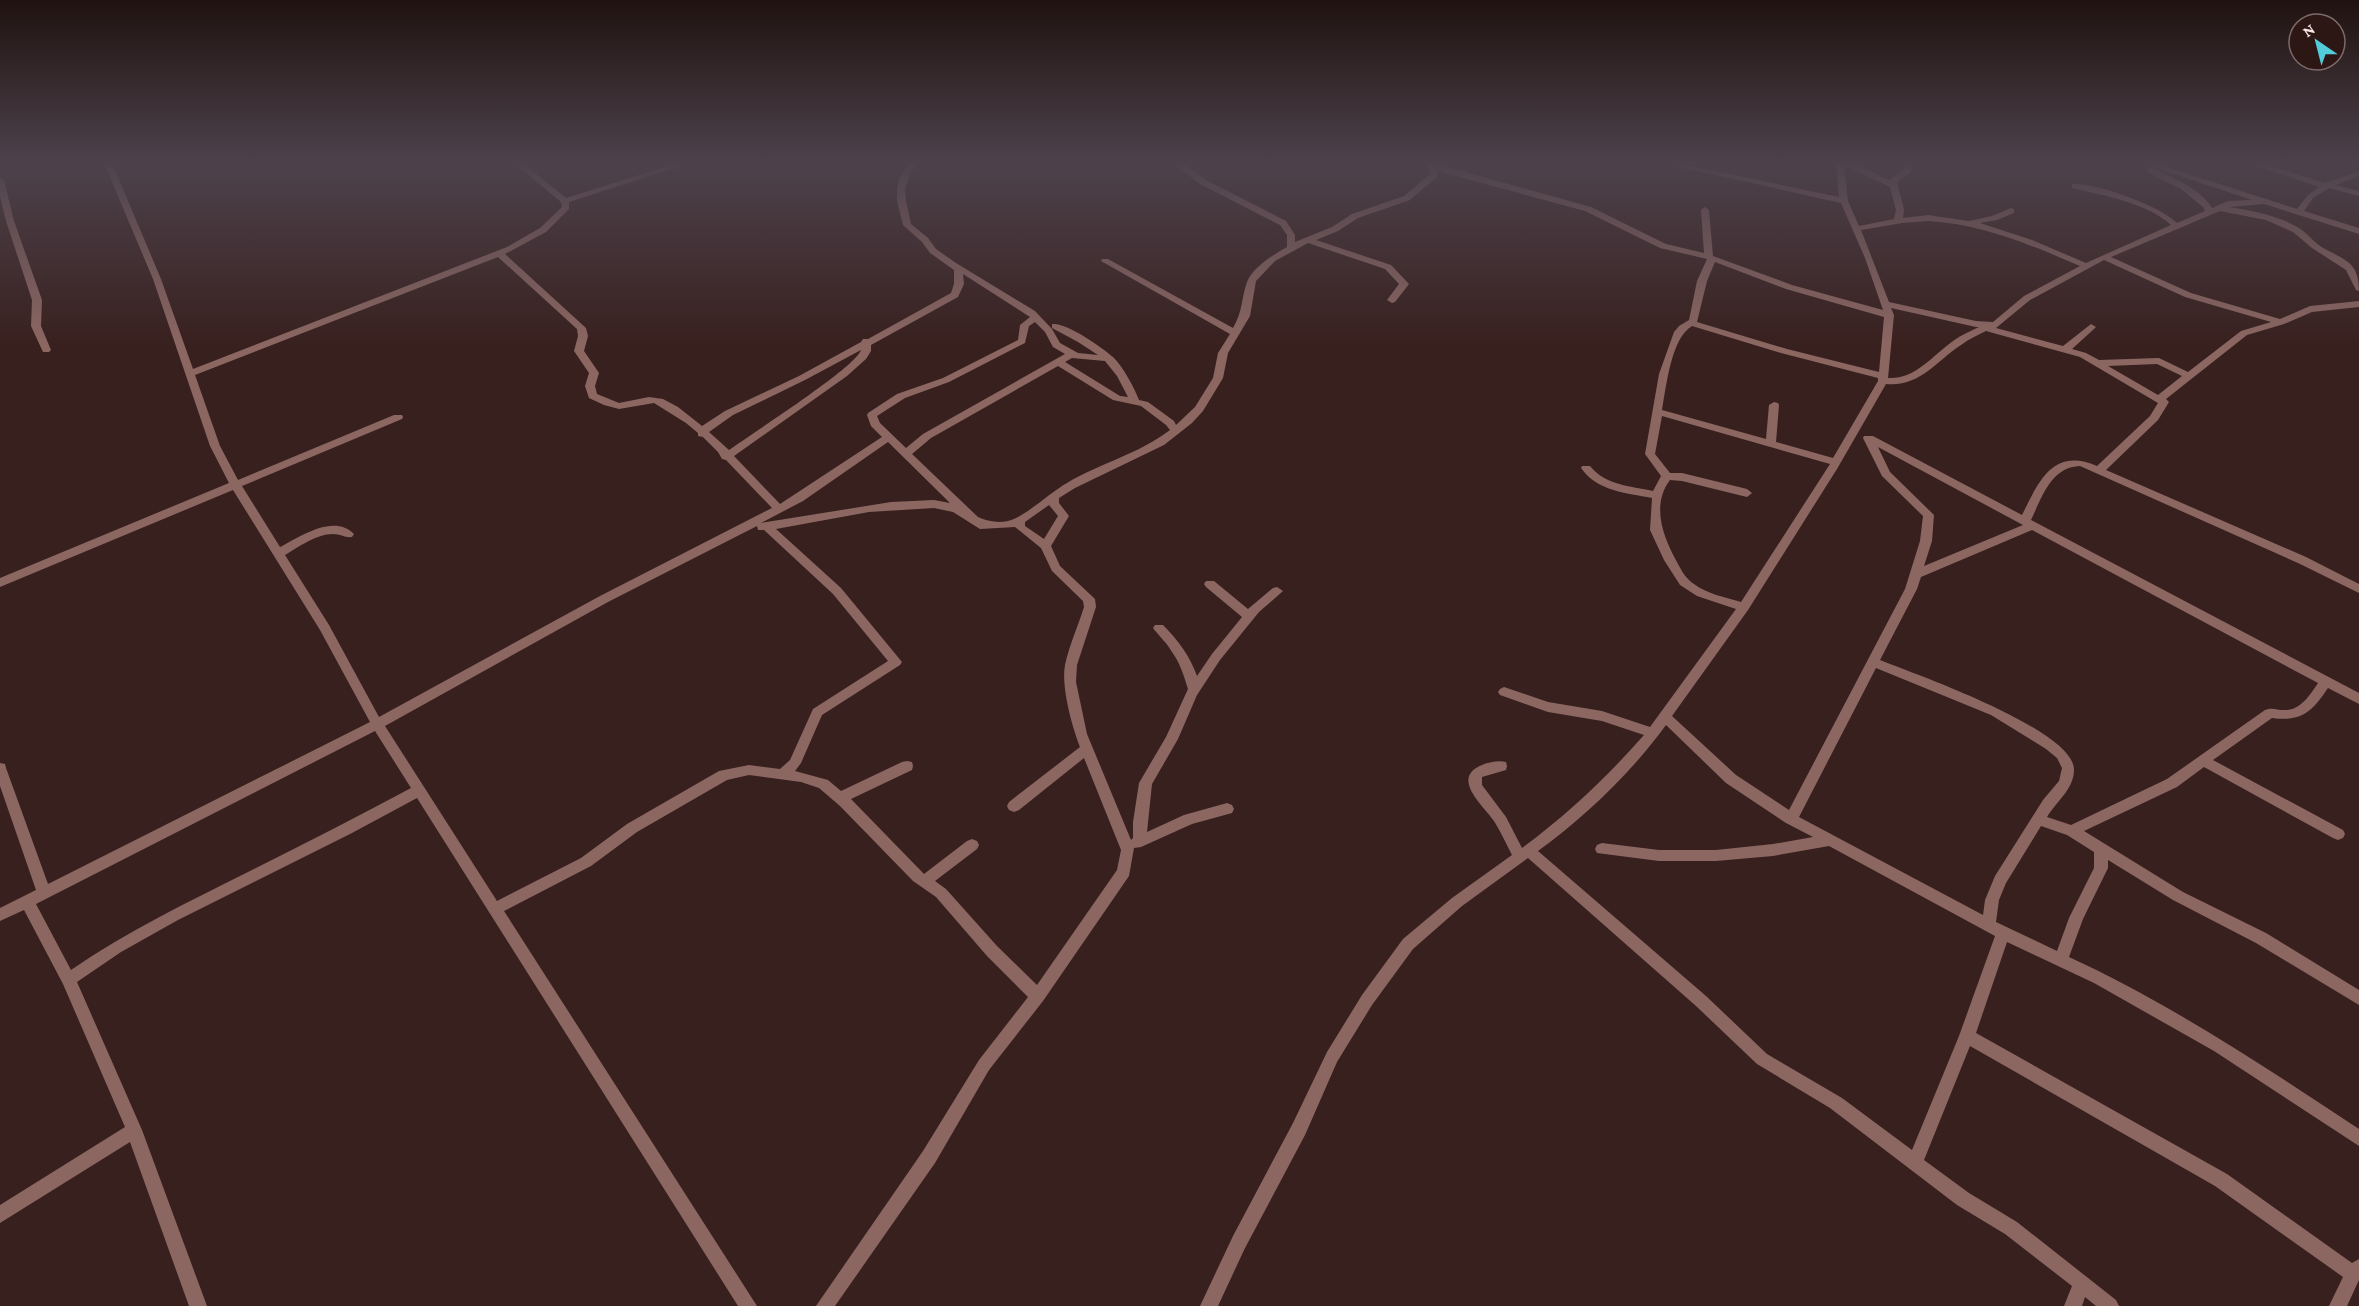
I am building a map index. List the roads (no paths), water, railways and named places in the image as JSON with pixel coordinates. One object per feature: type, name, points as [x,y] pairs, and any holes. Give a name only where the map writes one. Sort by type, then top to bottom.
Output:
[{"type":"street","points":[[11,224],[37,300],[36,326],[46,350]]},
{"type":"street","points":[[134,224],[157,279],[215,446],[236,486],[325,628],[377,724],[748,1306]]},
{"type":"street","points":[[190,374],[499,253],[529,239],[551,224]]},
{"type":"street","points":[[907,224],[907,227],[925,240],[933,251],[1036,317],[1049,331],[1052,341],[1072,354],[1110,359]]},
{"type":"street","points":[[1284,224],[1291,235],[1291,248]]},
{"type":"street","points":[[737,532],[867,510],[935,504],[955,507],[980,525],[992,527],[1019,522],[1054,495],[1160,443],[1176,432],[1199,409],[1219,375],[1223,353],[1245,316],[1255,276],[1272,259],[1344,224]]},
{"type":"street","points":[[1617,224],[1651,242],[1711,258],[1777,283],[1887,309],[1984,326],[2066,349],[2098,363],[2164,402],[2164,406],[2154,418],[2098,470]]},
{"type":"street","points":[[1707,224],[1711,258],[1691,323],[1679,331],[1670,351],[1650,454],[1667,476],[1682,477],[1746,493]]},
{"type":"street","points":[[1209,1306],[1239,1242],[1299,1129],[1332,1057],[1367,1000],[1407,944],[1457,902],[1525,855],[1611,781],[1653,734],[1744,607],[1858,426],[1884,378],[1887,309],[1869,258],[1853,224]]},
{"type":"street","points":[[1855,229],[1886,224]]},
{"type":"street","points":[[1968,224],[2023,240],[2086,266]]},
{"type":"street","points":[[2174,224],[2177,227]]},
{"type":"street","points":[[1691,323],[1884,378],[1912,378],[1958,342],[1984,326],[1995,325],[2001,321],[2027,298],[2104,257],[2184,224]]},
{"type":"street","points":[[2282,224],[2345,262],[2354,273],[2359,288]]},
{"type":"street","points":[[2337,224],[2359,231]]},
{"type":"street","points":[[1309,240],[1393,270],[1404,284],[1392,300]]},
{"type":"street","points":[[499,253],[581,328],[583,336],[579,351],[594,373],[590,386],[593,396],[609,405],[621,406],[644,400],[660,402],[702,434],[779,509]]},
{"type":"street","points":[[2104,257],[2180,292],[2254,316],[2281,322]]},
{"type":"street","points":[[1105,261],[1235,333]]},
{"type":"street","points":[[702,434],[705,429],[729,414],[802,378],[866,341],[955,295],[959,275],[956,266]]},
{"type":"street","points":[[2159,399],[2244,333],[2281,322],[2297,312],[2318,307],[2359,304]]},
{"type":"street","points":[[980,525],[872,418],[877,411],[901,396],[946,380],[1022,341],[1025,325],[1036,317]]},
{"type":"street","points":[[1055,326],[1110,359],[1126,379],[1135,402]]},
{"type":"street","points":[[2066,349],[2091,327]]},
{"type":"street","points":[[726,457],[844,374],[863,357],[866,351],[866,341]]},
{"type":"street","points":[[907,453],[927,436],[1072,354]]},
{"type":"street","points":[[2098,363],[2159,361],[2187,375]]},
{"type":"street","points":[[1059,362],[1117,398],[1152,409],[1170,423],[1176,432]]},
{"type":"street","points":[[1771,442],[1774,405]]},
{"type":"street","points":[[1659,412],[1836,462]]},
{"type":"street","points":[[0,583],[398,417]]},
{"type":"street","points":[[1791,819],[1814,770],[1875,662],[1916,574],[1928,534],[1929,515],[1886,474],[1869,438],[1858,426]]},
{"type":"street","points":[[0,915],[377,724],[604,599],[737,532],[779,509],[889,437]]},
{"type":"street","points":[[1869,438],[2359,699]]},
{"type":"street","points":[[1916,574],[2029,523],[2044,484],[2061,464],[2081,463],[2302,560],[2359,589]]},
{"type":"street","points":[[1586,468],[1593,478],[1602,482],[1658,496]]},
{"type":"street","points":[[1667,476],[1661,484],[1658,496],[1656,530],[1685,584],[1708,596],[1744,607]]},
{"type":"street","points":[[1045,546],[1064,516],[1054,504],[1054,495]]},
{"type":"street","points":[[825,1306],[929,1157],[984,1065],[1038,996],[1124,872],[1128,850],[1086,749],[1070,682],[1071,665],[1090,608],[1089,599],[1056,568],[1045,546],[1037,537],[1022,529],[1019,522]]},
{"type":"street","points":[[766,526],[837,591],[896,662],[817,712],[795,763],[783,774]]},
{"type":"street","points":[[279,554],[326,531],[335,529],[348,534]]},
{"type":"street","points":[[1210,584],[1249,616]]},
{"type":"street","points":[[1140,840],[1140,822],[1146,783],[1172,739],[1194,689],[1249,616],[1277,591]]},
{"type":"street","points":[[1159,628],[1190,668],[1194,689]]},
{"type":"street","points":[[1875,662],[1995,712],[2062,754],[2068,768],[2065,783],[2048,804],[2000,880],[1992,900],[1989,925]]},
{"type":"street","points":[[2072,831],[2172,783],[2269,713],[2290,715],[2298,712],[2312,703],[2326,681]]},
{"type":"street","points":[[1504,692],[1548,707],[1602,716],[1653,734]]},
{"type":"street","points":[[1665,717],[1731,778],[1791,819],[2003,933],[2061,959],[2219,1047],[2359,1138]]},
{"type":"street","points":[[1014,806],[1086,749]]},
{"type":"street","points":[[2204,761],[2338,834]]},
{"type":"street","points":[[840,798],[907,766]]},
{"type":"street","points":[[1502,766],[1482,771],[1476,777],[1474,784],[1479,796],[1525,855],[1701,1001],[1762,1059],[1836,1103],[1963,1199],[2011,1228],[2110,1306]]},
{"type":"street","points":[[0,768],[44,892]]},
{"type":"street","points":[[495,909],[586,862],[632,828],[724,775],[749,770],[783,774],[814,780],[840,798],[918,877],[926,880],[941,893],[992,951],[1038,996]]},
{"type":"street","points":[[69,980],[116,947],[173,916],[347,829],[419,790]]},
{"type":"street","points":[[1128,850],[1140,840],[1189,819],[1227,809]]},
{"type":"street","points":[[2040,820],[2072,831],[2178,896],[2261,938],[2359,998]]},
{"type":"street","points":[[1602,849],[1650,855],[1731,856],[1829,840]]},
{"type":"street","points":[[926,880],[972,845]]},
{"type":"street","points":[[2061,959],[2076,918],[2102,868],[2101,848]]},
{"type":"street","points":[[27,901],[69,980],[134,1130],[198,1306]]},
{"type":"street","points":[[1915,1162],[1967,1036],[2003,933]]},
{"type":"street","points":[[1967,1036],[2221,1179],[2356,1271],[2338,1306]]},
{"type":"street","points":[[0,1215],[134,1130]]},
{"type":"street","points":[[2073,1306],[2081,1284]]}]
